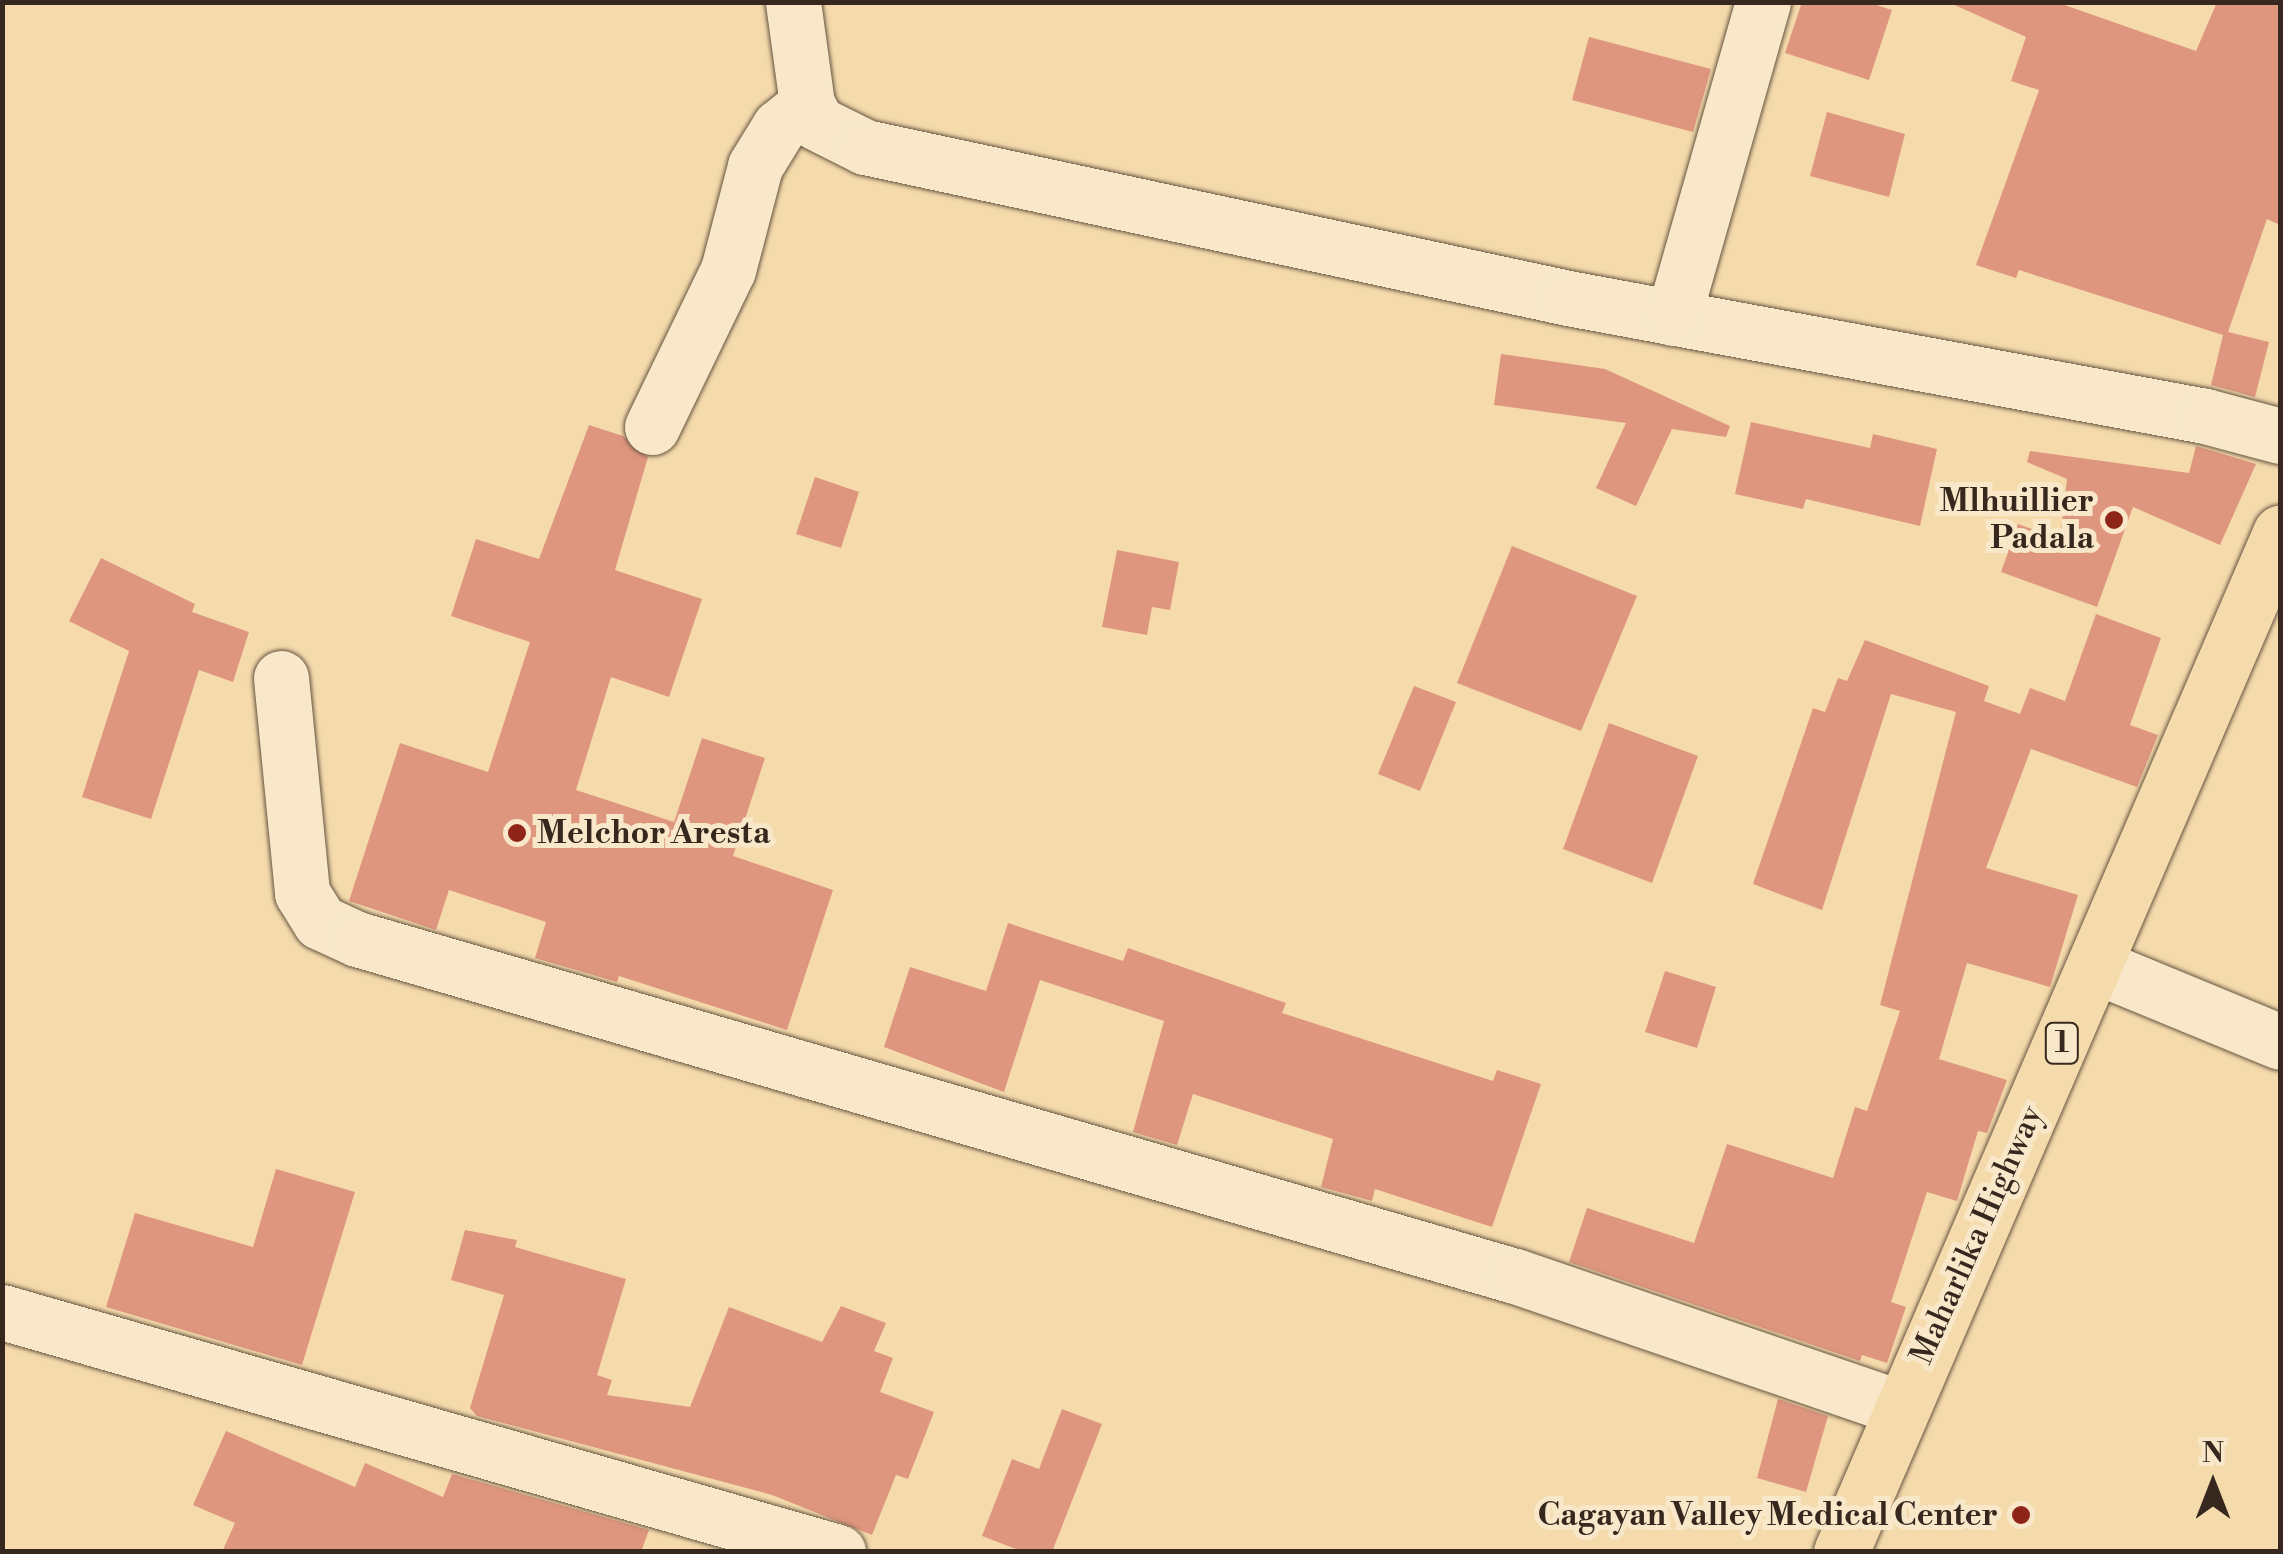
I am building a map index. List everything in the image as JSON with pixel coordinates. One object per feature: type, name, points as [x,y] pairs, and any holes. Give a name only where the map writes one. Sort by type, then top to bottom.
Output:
[{"type":"highway","name":"Maharlika Highway","points":[[1841,1552],[2280,533]]},
{"type":"street","points":[[793,2],[807,104],[816,123],[865,147],[1673,318],[2205,416],[2280,436]]},
{"type":"street","points":[[1673,318],[1763,2]]},
{"type":"street","points":[[652,426],[728,270],[756,166],[779,128],[807,104]]},
{"type":"street","points":[[281,678],[302,894],[320,922],[357,939],[1496,1270],[1900,1408]]},
{"type":"street","points":[[2096,966],[2280,1042]]},
{"type":"street","points":[[2,1312],[838,1552]]},
{"type":"building","points":[[1802,2],[1867,2],[1892,10],[1869,80],[1785,53]]},
{"type":"building","points":[[1948,2],[2056,2],[2196,51],[2217,2],[2280,2],[2280,225],[2267,219],[2228,332],[2269,342],[2255,397],[2211,385],[2223,335],[2019,270],[2016,278],[1976,265],[2039,90],[2011,81],[2026,37]]},
{"type":"building","points":[[1589,37],[1711,69],[1693,132],[1572,100]]},
{"type":"building","points":[[1827,112],[1905,134],[1889,197],[1810,176]]},
{"type":"building","points":[[1501,354],[1605,369],[1730,426],[1726,437],[1672,429],[1636,506],[1596,488],[1626,423],[1494,405]]},
{"type":"building","points":[[1751,422],[1870,448],[1873,434],[1937,449],[1920,526],[1806,499],[1803,509],[1735,494]]},
{"type":"building","points":[[589,425],[623,436],[648,457],[615,570],[702,599],[669,697],[611,677],[576,790],[674,822],[702,738],[765,758],[733,856],[833,890],[787,1030],[619,976],[617,982],[535,958],[546,922],[449,890],[436,930],[349,901],[400,743],[488,772],[530,642],[451,616],[476,539],[539,559]]},
{"type":"building","points":[[2196,446],[2256,464],[2220,545],[2133,507],[2097,607],[2001,572],[2018,524],[2060,539],[2067,479],[2027,462],[2030,451],[2189,473]]},
{"type":"building","points":[[815,477],[859,492],[841,548],[796,534]]},
{"type":"building","points":[[1512,546],[1637,596],[1581,731],[1457,683]]},
{"type":"building","points":[[1117,550],[1179,562],[1170,610],[1152,607],[1147,635],[1102,627]]},
{"type":"building","points":[[101,558],[195,604],[192,612],[249,632],[233,682],[199,670],[151,819],[82,797],[129,651],[69,621]]},
{"type":"building","points":[[2096,614],[2161,638],[2130,725],[2158,735],[2137,787],[2031,749],[1986,868],[2078,895],[2050,987],[1967,963],[1939,1059],[2007,1080],[1987,1133],[1978,1131],[1957,1201],[1927,1192],[1891,1302],[1906,1307],[1887,1363],[1862,1355],[1860,1361],[1569,1262],[1587,1208],[1694,1243],[1727,1144],[1833,1178],[1855,1107],[1867,1111],[1900,1011],[1880,1005],[1956,712],[1891,694],[1822,910],[1753,884],[1813,708],[1825,712],[1838,678],[1847,681],[1865,640],[1989,686],[1984,701],[2020,714],[2030,688],[2065,701]]},
{"type":"building","points":[[1414,686],[1456,702],[1420,791],[1378,774]]},
{"type":"building","points":[[1609,723],[1698,756],[1652,883],[1563,849]]},
{"type":"building","points":[[1008,923],[1123,961],[1128,948],[1286,1003],[1282,1013],[1493,1081],[1497,1070],[1541,1084],[1492,1227],[1375,1189],[1372,1201],[1321,1187],[1333,1139],[1193,1094],[1177,1145],[1133,1132],[1164,1021],[1040,980],[1004,1092],[884,1047],[910,967],[986,991]]},
{"type":"building","points":[[1665,971],[1716,987],[1697,1048],[1645,1032]]},
{"type":"building","points":[[276,1169],[355,1192],[302,1365],[106,1307],[135,1213],[253,1247]]},
{"type":"building","points":[[465,1230],[517,1240],[515,1247],[626,1279],[597,1375],[612,1380],[607,1395],[690,1407],[729,1307],[822,1342],[841,1306],[886,1323],[874,1351],[893,1358],[880,1392],[934,1412],[908,1479],[896,1475],[872,1535],[772,1495],[477,1416],[470,1408],[504,1295],[451,1280]]},
{"type":"building","points":[[1778,1399],[1828,1416],[1806,1492],[1757,1478]]},
{"type":"building","points":[[1062,1409],[1102,1424],[1052,1552],[1024,1552],[982,1536],[1012,1459],[1039,1469]]},
{"type":"building","points":[[226,1431],[355,1487],[365,1463],[443,1497],[452,1474],[649,1530],[641,1552],[222,1552],[235,1523],[193,1505]]},
{"type":"place","name":"Mlhuillier Padala","points":[[2114,520]]},
{"type":"place","name":"Melchor Aresta","points":[[517,833]]},
{"type":"place","name":"Cagayan Valley Medical Center","points":[[2021,1515]]}]
